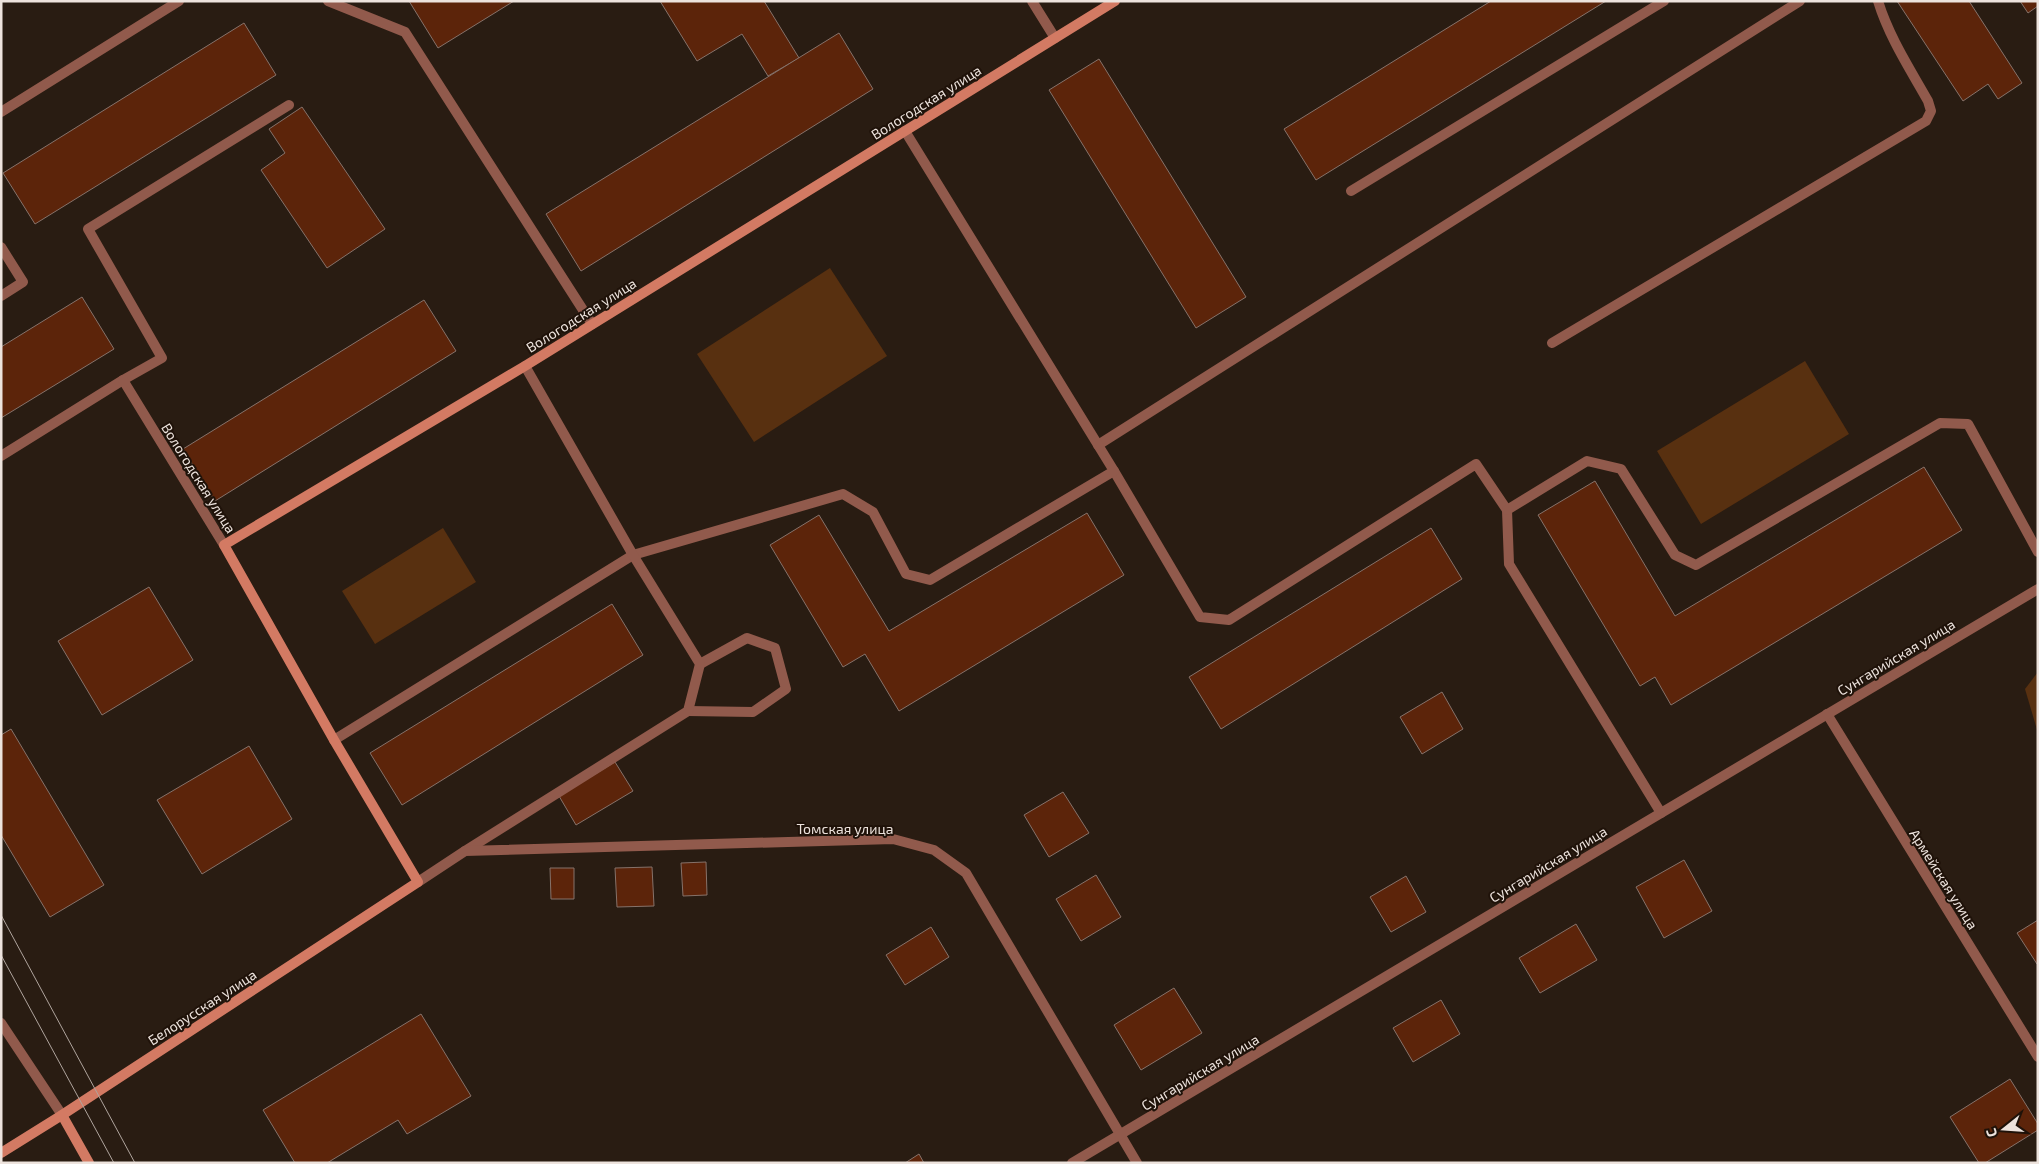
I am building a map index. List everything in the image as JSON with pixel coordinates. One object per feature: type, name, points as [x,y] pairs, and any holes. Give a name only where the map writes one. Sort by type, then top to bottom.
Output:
[{"type":"street","points":[[1,112],[179,1]]},
{"type":"street","points":[[328,1],[406,32],[592,324]]},
{"type":"street","points":[[1032,1],[1055,38]]},
{"type":"street","name":"Вологодская улица","points":[[123,380],[224,545],[525,366],[1114,1]]},
{"type":"street","points":[[1351,191],[1664,1]]},
{"type":"street","points":[[1098,445],[1800,1]]},
{"type":"street","points":[[1552,343],[1926,121],[1931,111],[1928,101],[1884,21],[1878,1]]},
{"type":"street","points":[[1,456],[162,358],[88,229],[290,105]]},
{"type":"street","points":[[905,131],[1098,445],[1200,617],[1229,620],[1476,464],[1507,510],[1509,564],[1661,813]]},
{"type":"street","points":[[1,247],[23,282],[1,296]]},
{"type":"street","points":[[525,366],[633,555],[700,664],[688,711]]},
{"type":"street","points":[[1507,510],[1587,461],[1621,470],[1675,555],[1696,566],[1940,423],[1968,424],[2038,552]]},
{"type":"street","points":[[334,740],[633,555],[843,494],[873,512],[906,574],[930,580],[1114,472]]},
{"type":"street","points":[[224,545],[334,740],[418,882],[688,711],[753,712],[786,689],[775,648],[746,638],[700,664]]},
{"type":"street","name":"Сунгарийская улица","points":[[1072,1163],[2038,589]]},
{"type":"street","name":"Армейская улица","points":[[1826,714],[2038,1057]]},
{"type":"street","name":"Томская улица","points":[[465,851],[893,839],[934,850],[966,873],[1137,1163]]},
{"type":"street","name":"Белорусская улица","points":[[1,1153],[418,882]]},
{"type":"street","points":[[1,1023],[62,1115],[89,1163]]},
{"type":"shaded area","points":[[830,268],[887,356],[754,442],[697,354]]},
{"type":"shaded area","points":[[1805,361],[1849,434],[1701,524],[1657,451]]},
{"type":"shaded area","points":[[443,528],[476,582],[375,644],[342,591]]},
{"type":"shaded area","points":[[2038,672],[2038,733],[2025,689]]},
{"type":"building","points":[[409,1],[514,1],[438,48]]},
{"type":"building","points":[[660,1],[764,1],[799,58],[768,76],[742,34],[697,61]]},
{"type":"building","points":[[1491,1],[1606,1],[1316,180],[1284,129]]},
{"type":"building","points":[[1897,1],[1969,1],[2022,83],[1998,99],[1988,84],[1963,101]]},
{"type":"building","points":[[2020,1],[2038,1],[2038,6],[2028,13]]},
{"type":"building","points":[[244,23],[276,75],[35,224],[3,173]]},
{"type":"building","points":[[839,33],[873,89],[581,271],[546,214]]},
{"type":"building","points":[[1099,59],[1246,297],[1196,328],[1049,90]]},
{"type":"building","points":[[302,107],[385,229],[327,268],[261,170],[285,153],[269,129]]},
{"type":"building","points":[[82,297],[114,349],[1,418],[1,347]]},
{"type":"building","points":[[424,300],[456,351],[215,501],[183,449]]},
{"type":"building","points":[[1924,467],[1962,530],[1671,705],[1655,677],[1640,686],[1538,515],[1595,481],[1675,616]]},
{"type":"building","points":[[1087,513],[1124,575],[899,711],[865,654],[843,667],[770,545],[819,515],[889,631]]},
{"type":"building","points":[[1431,528],[1462,579],[1221,729],[1189,677]]},
{"type":"building","points":[[149,587],[193,660],[102,715],[58,641]]},
{"type":"building","points":[[612,604],[643,655],[402,805],[370,753]]},
{"type":"building","points":[[1442,692],[1463,729],[1422,754],[1400,717]]},
{"type":"building","points":[[11,729],[104,885],[50,917],[1,835],[1,735]]},
{"type":"building","points":[[249,746],[292,819],[202,874],[157,800]]},
{"type":"building","points":[[615,762],[633,791],[576,825],[559,796]]},
{"type":"building","points":[[1063,792],[1089,833],[1049,857],[1024,815]]},
{"type":"building","points":[[1684,860],[1712,911],[1664,938],[1636,887]]},
{"type":"building","points":[[706,862],[707,895],[683,896],[681,863]]},
{"type":"building","points":[[652,867],[654,906],[617,907],[615,868]]},
{"type":"building","points":[[550,868],[574,868],[574,899],[551,899]]},
{"type":"building","points":[[1096,875],[1121,917],[1081,941],[1056,899]]},
{"type":"building","points":[[1406,876],[1426,912],[1391,932],[1370,897]]},
{"type":"building","points":[[2038,920],[2038,964],[2037,964],[2017,933]]},
{"type":"building","points":[[1576,924],[1597,960],[1540,993],[1519,958]]},
{"type":"building","points":[[931,927],[949,957],[905,985],[886,955]]},
{"type":"building","points":[[1174,988],[1202,1033],[1141,1070],[1114,1025]]},
{"type":"building","points":[[1441,1000],[1460,1034],[1413,1062],[1393,1028]]},
{"type":"building","points":[[421,1014],[471,1096],[407,1134],[398,1120],[327,1163],[295,1163],[263,1110]]},
{"type":"building","points":[[2010,1079],[2038,1124],[2038,1130],[1985,1163],[1979,1163],[1950,1117]]},
{"type":"building","points":[[919,1154],[924,1163],[905,1163]]},
{"type":"tram line","points":[[1,915],[135,1163]]},
{"type":"tram line","points":[[1,955],[114,1163]]}]
